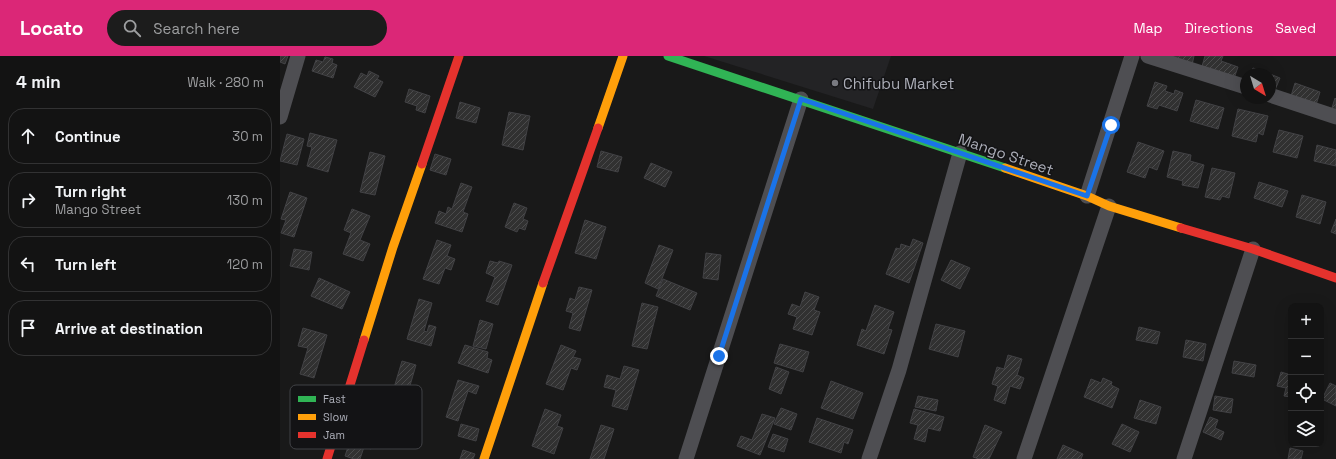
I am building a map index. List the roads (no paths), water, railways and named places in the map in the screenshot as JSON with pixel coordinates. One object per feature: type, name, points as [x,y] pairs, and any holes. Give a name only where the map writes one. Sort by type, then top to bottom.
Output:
[{"type":"street","points":[[280,117],[298,56]]},
{"type":"street","points":[[350,385],[393,247],[459,56]]},
{"type":"street","points":[[484,459],[543,282],[623,56]]},
{"type":"street","name":"Mango Street","points":[[668,56],[801,99],[1087,196],[1109,206],[1253,249],[1336,278]]},
{"type":"street","points":[[1087,196],[1132,56]]},
{"type":"street","points":[[1148,56],[1240,85]]},
{"type":"street","points":[[1276,97],[1336,117]]},
{"type":"street","points":[[686,459],[801,99]]},
{"type":"street","points":[[869,459],[899,370],[960,153]]},
{"type":"street","points":[[1024,459],[1109,206]]},
{"type":"street","points":[[1184,459],[1253,249]]},
{"type":"street","points":[[327,459],[330,449]]},
{"type":"place","name":"Chifubu Market","points":[[835,83]]}]
